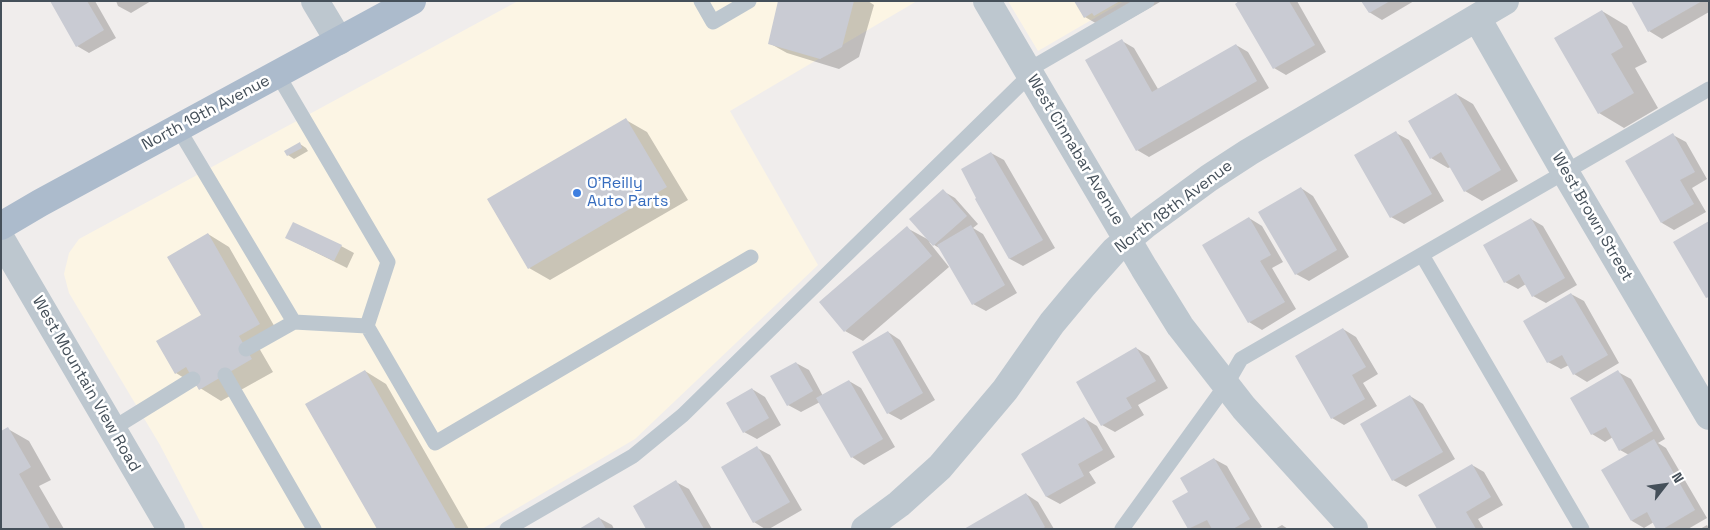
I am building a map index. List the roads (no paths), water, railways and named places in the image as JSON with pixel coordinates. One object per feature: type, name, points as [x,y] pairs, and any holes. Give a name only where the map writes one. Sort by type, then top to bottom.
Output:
[{"type":"main road","name":"North 19th Avenue","points":[[1,226],[412,1]]},
{"type":"street","points":[[315,1],[339,42]]},
{"type":"street","name":"West Cinnabar Avenue","points":[[987,1],[1180,326],[1244,408],[1354,529]]},
{"type":"street","name":"North 18th Avenue","points":[[865,529],[899,504],[940,467],[1005,390],[1052,323],[1114,251],[1128,239],[1209,178],[1249,152],[1505,1]]},
{"type":"street","name":"West Brown Street","points":[[1477,18],[1565,172],[1709,416]]},
{"type":"street","name":"West Mountain View Road","points":[[1,239],[171,529]]},
{"type":"lane","points":[[701,1],[713,22],[749,1]]},
{"type":"lane","points":[[507,529],[633,456],[683,415],[1029,73],[1147,1]]},
{"type":"lane","points":[[278,75],[388,262],[367,326],[435,444],[751,257]]},
{"type":"lane","points":[[1126,527],[1226,385],[1241,359],[1709,89]]},
{"type":"lane","points":[[178,128],[294,322]]},
{"type":"lane","points":[[1422,255],[1582,529]]},
{"type":"lane","points":[[246,349],[294,322],[367,326]]},
{"type":"lane","points":[[225,375],[314,529]]},
{"type":"lane","points":[[112,429],[193,379]]},
{"type":"place","name":"O'Reilly Auto Parts","points":[[577,193]]}]
